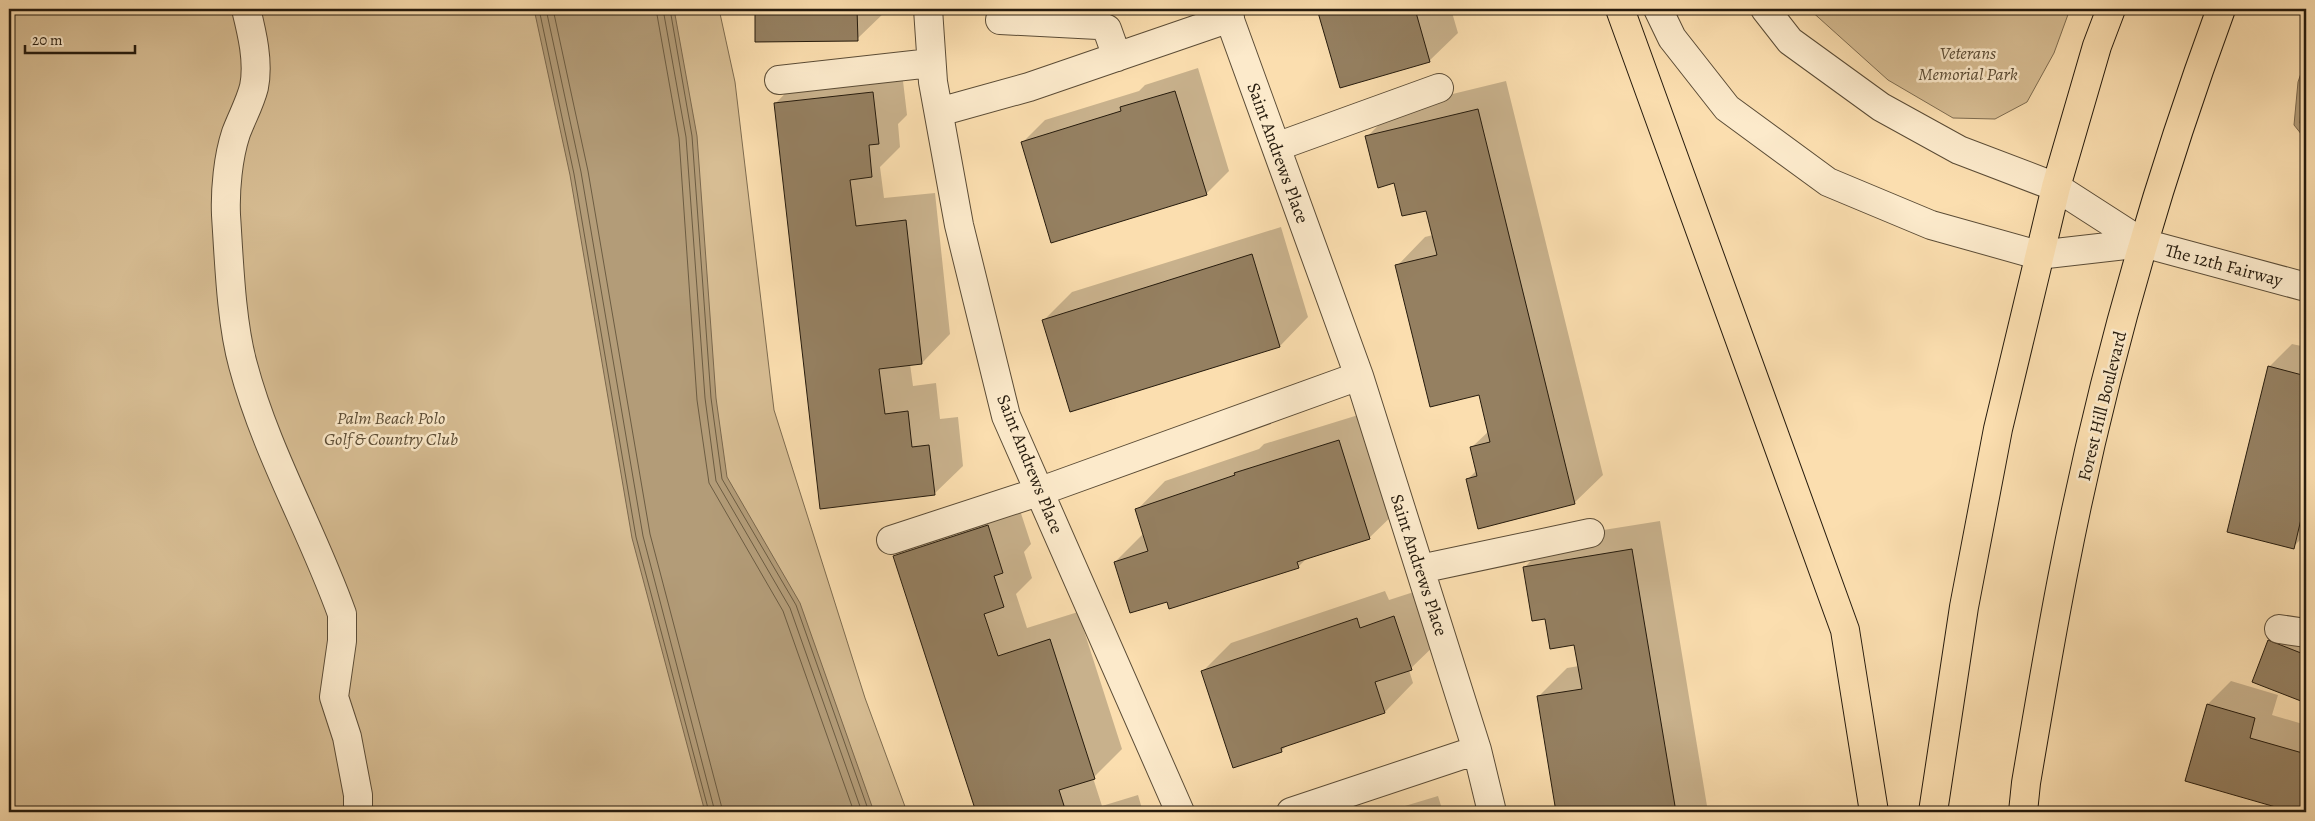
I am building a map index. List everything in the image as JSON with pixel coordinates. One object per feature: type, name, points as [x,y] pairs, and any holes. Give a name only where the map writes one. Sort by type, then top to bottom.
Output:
[{"type":"main road","points":[[1620,9],[1845,630],[1874,812]]},
{"type":"main road","points":[[1932,812],[1964,607],[1998,429],[2038,255],[2056,187],[2097,46],[2111,9]]},
{"type":"main road","name":"Forest Hill Boulevard","points":[[2023,812],[2028,773],[2064,569],[2104,391],[2143,243],[2200,64],[2221,9]]},
{"type":"street","points":[[246,9],[253,34],[254,86],[236,133],[226,212],[234,310],[242,364],[270,444],[342,614],[342,641],[334,697],[347,737],[358,795],[358,812]]},
{"type":"street","name":"Saint Andrews Place","points":[[928,9],[931,63],[959,225],[1006,416],[1180,812]]},
{"type":"street","points":[[1658,9],[1672,38],[1727,108],[1828,182],[1931,225],[2038,255],[2143,243]]},
{"type":"street","points":[[1765,9],[1790,40],[1881,107],[1959,150],[2056,187],[2143,243]]},
{"type":"street","points":[[940,112],[1029,87],[1117,57],[1228,13]]},
{"type":"street","name":"Saint Andrews Place","points":[[1228,13],[1359,376],[1477,750],[1492,812]]},
{"type":"street","points":[[1000,20],[1098,25],[1107,29],[1117,57]]},
{"type":"street","points":[[779,80],[931,63]]},
{"type":"street","points":[[1276,147],[1440,88]]},
{"type":"street","name":"The 12th Fairway","points":[[2143,243],[2306,286]]},
{"type":"street","points":[[891,540],[1038,492],[1359,376]]},
{"type":"street","points":[[1420,568],[1590,532]]},
{"type":"street","points":[[2279,629],[2306,633]]},
{"type":"street","points":[[1291,812],[1477,750]]},
{"type":"green space","name":"Palm Beach Polo Golf & Country Club","points":[[9,9],[719,9],[735,82],[774,410],[865,698],[907,812],[9,812]]},
{"type":"green space","name":"Veterans Memorial Park","points":[[1809,9],[2070,9],[2054,53],[2027,102],[1995,119],[1953,118],[1888,80]]},
{"type":"water","points":[[534,9],[674,9],[697,136],[716,398],[727,477],[800,603],[874,812],[705,812],[632,538],[570,175]]},
{"type":"water","points":[[2306,59],[2306,140],[2294,125],[2298,82]]},
{"type":"building","points":[[755,9],[857,9],[858,41],[755,42]]},
{"type":"building","points":[[1317,9],[1415,9],[1430,62],[1340,88]]},
{"type":"building","points":[[1175,91],[1207,195],[1051,243],[1021,142],[1121,111],[1120,107]]},
{"type":"building","points":[[873,92],[879,144],[869,145],[872,177],[850,180],[856,226],[906,220],[922,364],[879,369],[885,414],[908,411],[912,447],[929,445],[935,495],[820,509],[774,103]]},
{"type":"building","points":[[1478,109],[1575,504],[1478,529],[1466,479],[1477,476],[1470,447],[1490,442],[1479,395],[1430,407],[1395,265],[1437,255],[1426,211],[1402,216],[1394,183],[1378,188],[1365,136]]},
{"type":"building","points":[[1252,254],[1280,347],[1070,412],[1042,320]]},
{"type":"building","points":[[2268,366],[2306,376],[2306,498],[2294,549],[2227,532]]},
{"type":"building","points":[[1339,440],[1370,539],[1297,562],[1299,568],[1169,609],[1167,602],[1130,613],[1114,562],[1148,551],[1135,509],[1235,475],[1234,473]]},
{"type":"building","points":[[988,525],[1003,573],[994,576],[1004,607],[984,614],[998,656],[1050,639],[1095,779],[1059,790],[1066,812],[976,812],[893,556]]},
{"type":"building","points":[[1632,549],[1676,812],[1556,812],[1537,696],[1582,689],[1574,645],[1550,649],[1545,619],[1532,621],[1523,567]]},
{"type":"building","points":[[1394,616],[1412,670],[1375,682],[1385,713],[1281,748],[1282,752],[1233,768],[1201,671],[1357,618],[1360,628]]},
{"type":"building","points":[[2268,640],[2306,655],[2306,703],[2252,682]]},
{"type":"building","points":[[2207,704],[2255,718],[2250,738],[2306,754],[2306,812],[2293,812],[2185,781]]}]
